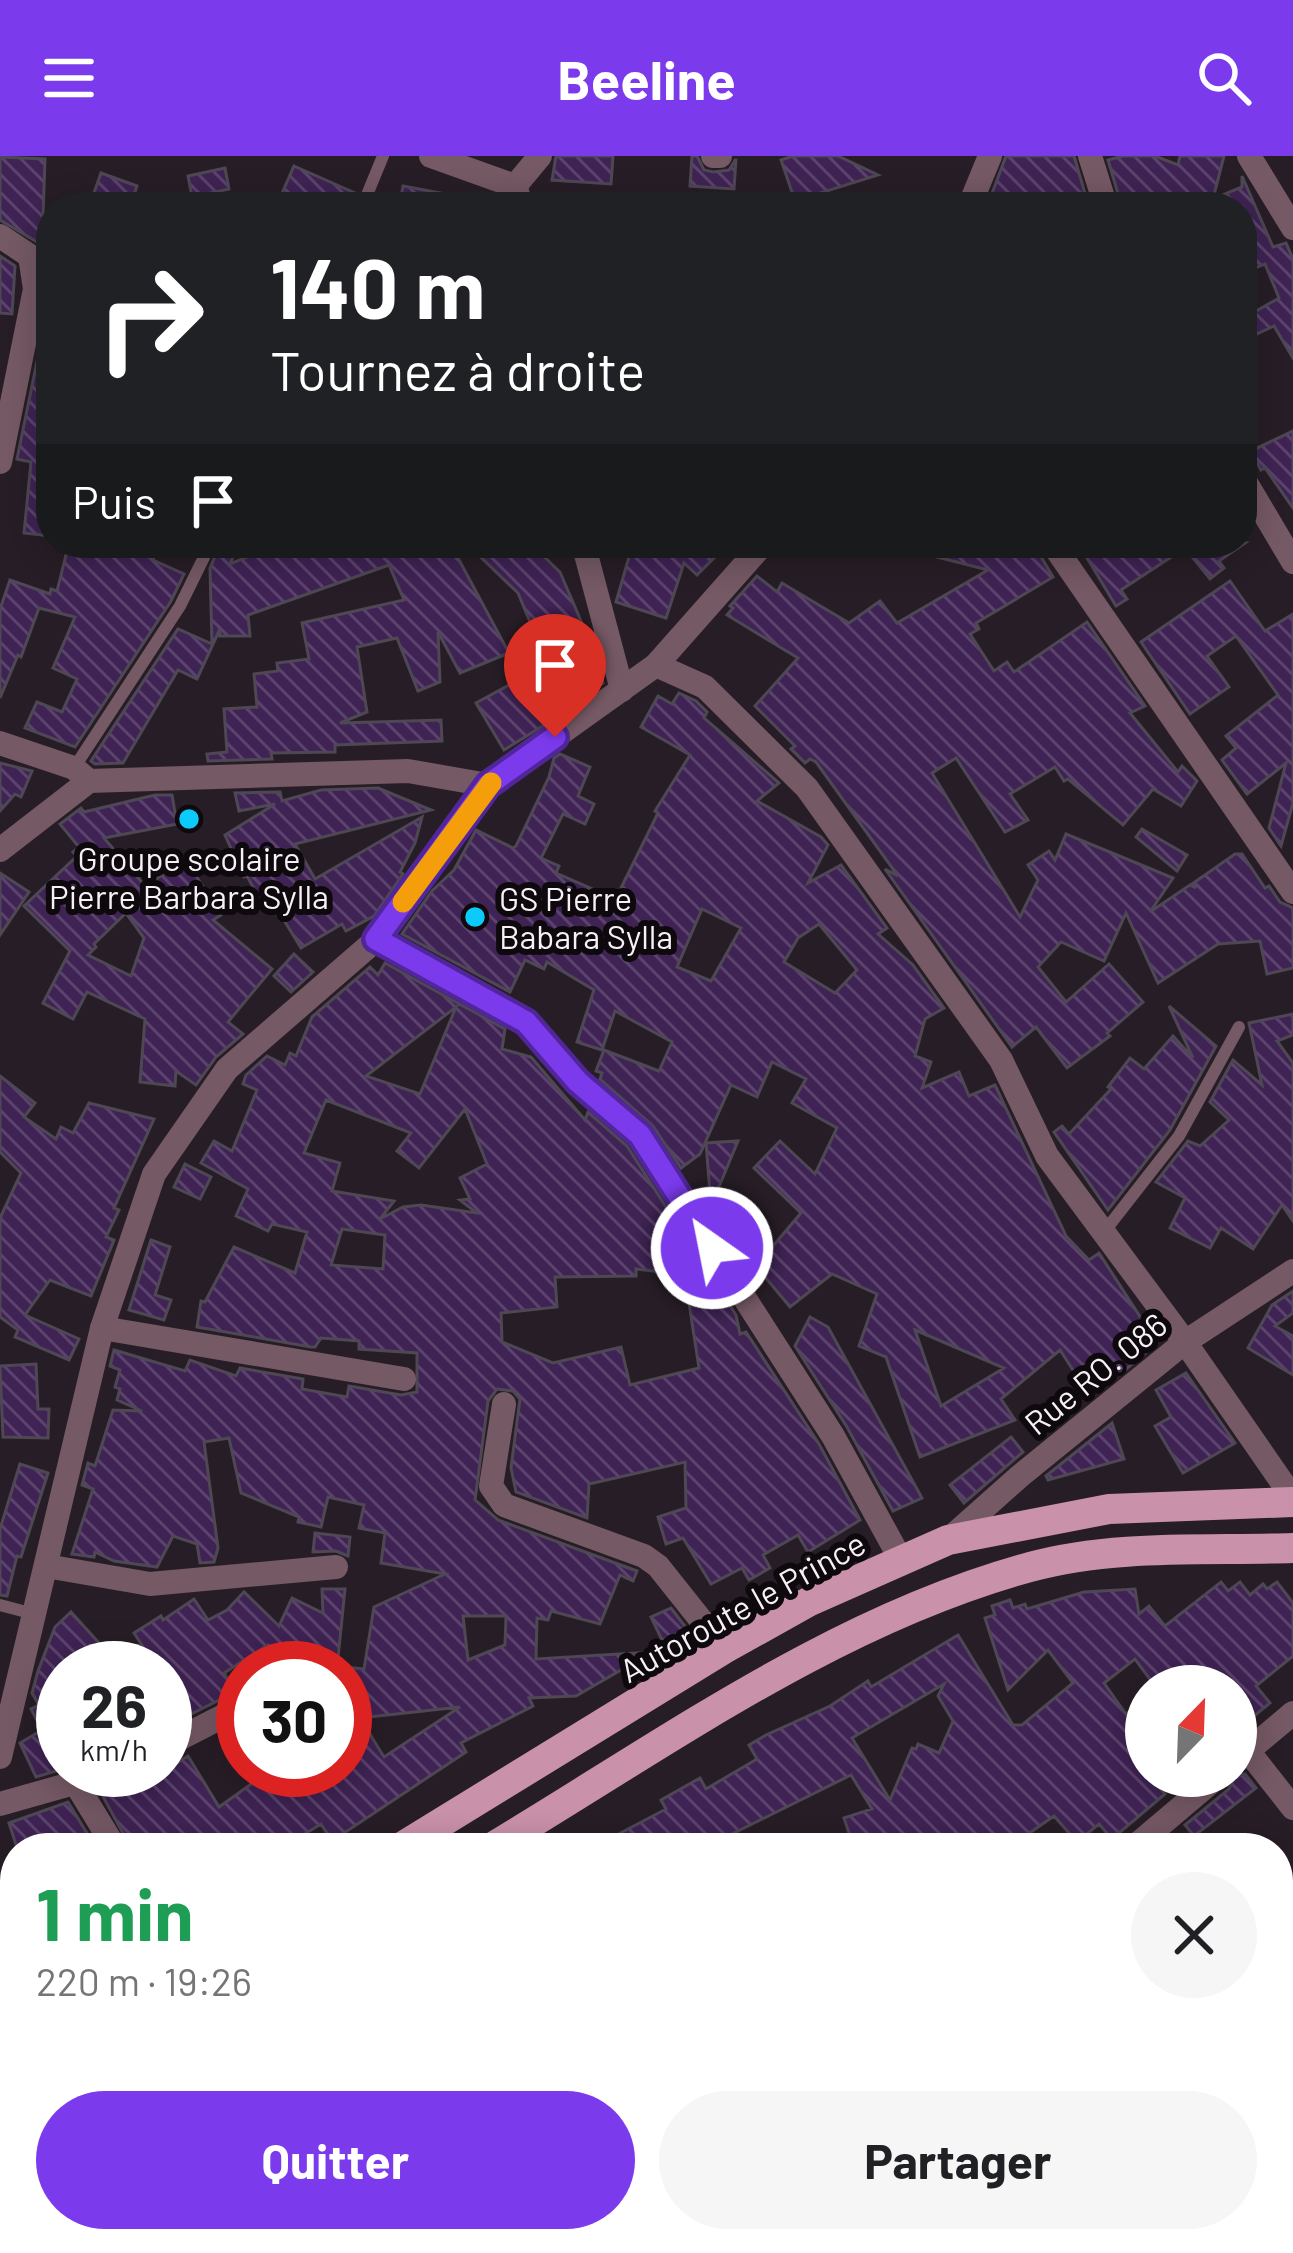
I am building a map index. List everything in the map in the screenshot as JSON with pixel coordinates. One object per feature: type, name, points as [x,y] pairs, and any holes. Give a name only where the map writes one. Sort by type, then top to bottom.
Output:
[{"type":"main road","name":"Autoroute le Prince","points":[[424,1833],[724,1649],[810,1601],[948,1540],[1108,1509],[1293,1500]]},
{"type":"main road","points":[[516,1833],[802,1661],[908,1610],[1052,1563],[1113,1554],[1293,1548]]},
{"type":"street","points":[[431,156],[510,192]]},
{"type":"street","points":[[521,192],[540,156]]},
{"type":"street","points":[[975,192],[990,156]]},
{"type":"street","points":[[1090,156],[1101,192]]},
{"type":"street","points":[[1249,156],[1293,228]]},
{"type":"street","points":[[0,236],[30,256],[35,289],[0,462]]},
{"type":"street","points":[[1257,501],[1293,562]]},
{"type":"street","points":[[587,558],[622,690]]},
{"type":"street","points":[[0,1757],[102,1328],[154,1174],[227,1069],[376,939],[488,785],[656,665],[751,558]]},
{"type":"street","points":[[1062,558],[1293,892]]},
{"type":"street","points":[[656,665],[705,687],[807,788],[1001,1060],[1047,1156],[1185,1342],[1293,1500]]},
{"type":"street","points":[[0,743],[82,775],[408,771],[488,785]]},
{"type":"street","points":[[0,850],[82,775]]},
{"type":"street","points":[[376,939],[526,1022],[578,1082],[640,1135],[833,1436],[901,1560]]},
{"type":"street","name":"Rue RO. 086","points":[[948,1540],[1185,1342],[1293,1271]]},
{"type":"street","points":[[102,1328],[404,1378]]},
{"type":"street","points":[[504,1404],[491,1486],[495,1496],[504,1504],[644,1556],[658,1566],[724,1649]]},
{"type":"street","points":[[46,1566],[150,1584],[336,1567]]},
{"type":"street","points":[[1257,1743],[1293,1713]]},
{"type":"street","points":[[1257,1771],[1293,1808]]},
{"type":"street","points":[[0,1804],[36,1795]]},
{"type":"street","points":[[84,1797],[106,1833]]},
{"type":"street","points":[[1151,1833],[1194,1797]]},
{"type":"lane","points":[[368,192],[383,156]]},
{"type":"lane","points":[[82,775],[204,558]]},
{"type":"lane","points":[[1103,1233],[1179,1136],[1239,1027]]},
{"type":"lane","points":[[0,1605],[34,1614]]},
{"type":"building","points":[[556,156],[613,156],[611,184],[552,180]]},
{"type":"building","points":[[692,156],[697,156],[704,170],[713,172],[729,170],[736,159],[734,189],[690,186]]},
{"type":"building","points":[[838,156],[878,175],[824,192],[792,192],[781,160]]},
{"type":"building","points":[[1006,156],[1074,156],[1085,192],[993,192]]},
{"type":"building","points":[[1155,156],[1178,165],[1180,156],[1224,156],[1215,192],[1118,192],[1108,160]]},
{"type":"building","points":[[0,157],[45,159],[44,192],[36,192],[36,241],[0,220]]},
{"type":"building","points":[[294,166],[353,192],[283,192]]},
{"type":"building","points":[[225,168],[229,189],[191,192],[188,176]]},
{"type":"building","points":[[101,173],[137,186],[135,192],[94,192]]},
{"type":"building","points":[[403,186],[435,192],[402,192]]},
{"type":"building","points":[[1257,210],[1273,247],[1286,243],[1293,259],[1293,358],[1274,326],[1257,334],[1257,310],[1279,298],[1265,264],[1257,267]]},
{"type":"building","points":[[0,256],[15,266],[12,314],[0,313]]},
{"type":"building","points":[[36,366],[36,534],[24,533],[31,462],[17,459]]},
{"type":"building","points":[[1293,431],[1293,508],[1265,468],[1261,470],[1257,448]]},
{"type":"building","points":[[65,558],[153,558],[184,574],[75,747],[25,728],[37,702],[62,712],[77,679],[53,668],[75,617],[39,608],[0,698],[0,609],[10,580],[50,594],[51,589],[57,591]]},
{"type":"building","points":[[214,558],[233,558],[230,564],[245,558],[458,558],[509,653],[460,673],[438,632],[440,682],[418,691],[397,638],[357,647],[367,712],[340,723],[441,720],[442,741],[335,745],[335,752],[208,761],[207,754],[227,752],[224,709],[257,707],[254,674],[278,671],[277,663],[309,659],[302,623],[404,600],[389,565],[248,615],[250,636],[220,636],[220,629],[197,679],[178,670],[123,763],[95,764],[91,761],[178,629],[212,644],[210,568]]},
{"type":"building","points":[[482,558],[546,558],[560,572],[603,683],[567,708],[548,665],[574,651],[564,630],[538,641],[518,593]]},
{"type":"building","points":[[629,558],[714,558],[697,575],[684,563],[666,618],[616,602]]},
{"type":"building","points":[[941,558],[1042,558],[1053,577],[976,623],[979,629],[970,634],[994,671],[1007,662],[1014,672],[1087,622],[1145,706],[1130,713],[1178,772],[1182,766],[1197,781],[1181,806],[1153,789],[1123,825],[1068,779],[1064,781],[1055,767],[1010,794],[1028,820],[1005,832],[956,758],[932,773],[1020,917],[1038,880],[1028,865],[1049,851],[1055,860],[1066,834],[1173,878],[1150,912],[1190,885],[1196,888],[1192,884],[1235,854],[1242,854],[1265,888],[1269,886],[1280,902],[1293,908],[1293,968],[1267,974],[1260,941],[1218,944],[1158,983],[1126,913],[1104,961],[1061,942],[1038,967],[1066,1002],[1109,964],[1143,1002],[1107,1033],[1110,1036],[1067,1068],[1036,1027],[1012,1047],[885,869],[898,876],[816,762],[805,763],[791,749],[795,746],[755,706],[798,658],[727,615],[757,576],[777,592],[782,583],[849,623],[880,601],[897,623],[988,570]]},
{"type":"building","points":[[1087,558],[1170,558],[1121,590],[1127,599],[1116,606]]},
{"type":"building","points":[[1193,558],[1223,558],[1219,561],[1224,568],[1210,579]]},
{"type":"building","points":[[1230,581],[1265,631],[1293,614],[1293,803],[1281,846],[1269,828],[1286,763],[1247,794],[1222,760],[1236,748],[1226,736],[1278,695],[1236,636],[1207,656],[1229,687],[1190,714],[1141,642]]},
{"type":"building","points":[[522,678],[546,724],[504,750],[476,703]]},
{"type":"building","points":[[679,693],[696,701],[707,712],[704,718],[779,783],[757,801],[828,845],[808,883],[841,865],[887,928],[878,934],[913,965],[944,1008],[925,1019],[915,1056],[931,1062],[922,1088],[959,1072],[969,1096],[995,1085],[1066,1236],[1089,1260],[1099,1253],[1157,1343],[1124,1371],[1086,1390],[1060,1350],[1001,1399],[1015,1420],[920,1457],[886,1357],[859,1346],[877,1294],[832,1274],[790,1307],[750,1259],[770,1243],[773,1246],[801,1213],[754,1168],[780,1141],[815,1174],[837,1128],[792,1103],[806,1079],[772,1062],[757,1097],[731,1085],[700,1154],[681,1168],[653,1126],[596,1071],[604,1050],[659,1071],[672,1042],[615,1011],[602,1050],[577,1042],[594,990],[547,962],[544,969],[525,960],[510,992],[402,934],[432,891],[454,870],[476,830],[516,846],[554,758],[560,754],[590,767],[578,796],[594,804],[585,824],[563,814],[541,858],[559,866],[556,873],[611,897],[613,892],[618,894],[655,811],[690,755],[641,727],[658,696],[672,704]],"holes":[[[702,909],[741,928],[711,981],[677,967]],[[819,924],[857,970],[835,993],[784,962],[798,938]],[[915,1330],[1004,1368],[941,1406]]]},
{"type":"building","points":[[0,763],[32,771],[21,797],[15,794],[0,811]]},
{"type":"building","points":[[378,788],[431,810],[295,844],[315,879],[422,817],[403,874],[374,916],[346,931],[342,924],[301,948],[274,904],[265,909],[225,835],[275,804],[239,811],[235,793],[280,792],[282,801],[321,790]]},
{"type":"building","points":[[172,795],[177,824],[104,838],[145,886],[186,860],[221,915],[213,920],[272,969],[228,1022],[243,1034],[216,1057],[196,1085],[176,1071],[175,1086],[140,1082],[145,1019],[87,992],[73,1019],[43,1003],[70,951],[24,906],[77,856],[73,852],[79,847],[60,824],[81,808],[84,812]],"holes":[[[126,913],[144,938],[131,976],[88,955]]]},
{"type":"building","points":[[1142,829],[1187,855],[1177,871],[1136,837]]},
{"type":"building","points":[[0,873],[29,892],[0,935]]},
{"type":"building","points":[[294,954],[313,972],[291,992],[274,976]]},
{"type":"building","points":[[385,963],[505,1029],[502,1049],[531,1057],[585,1120],[588,1112],[627,1146],[666,1207],[668,1258],[691,1245],[712,1278],[636,1269],[636,1276],[555,1277],[557,1307],[501,1313],[502,1342],[553,1363],[621,1347],[630,1385],[699,1368],[689,1303],[724,1296],[736,1315],[740,1334],[746,1332],[819,1444],[860,1520],[808,1552],[798,1535],[763,1555],[770,1568],[749,1580],[742,1568],[711,1584],[683,1538],[666,1544],[658,1517],[686,1508],[685,1462],[589,1484],[587,1518],[516,1492],[511,1468],[520,1399],[513,1391],[497,1389],[488,1401],[475,1500],[498,1520],[637,1571],[633,1581],[620,1575],[600,1624],[551,1611],[548,1620],[537,1618],[536,1659],[652,1652],[576,1696],[529,1698],[533,1706],[461,1743],[466,1752],[344,1833],[327,1833],[321,1824],[306,1833],[123,1833],[103,1797],[192,1797],[192,1763],[219,1807],[233,1797],[372,1797],[372,1738],[384,1757],[460,1707],[372,1717],[369,1641],[374,1607],[445,1574],[381,1563],[385,1533],[359,1528],[364,1505],[328,1497],[321,1527],[298,1522],[299,1517],[241,1493],[229,1438],[204,1442],[218,1548],[214,1562],[200,1563],[197,1544],[173,1536],[157,1567],[114,1561],[95,1552],[94,1557],[72,1554],[93,1489],[82,1485],[88,1463],[95,1466],[113,1410],[142,1411],[117,1400],[120,1370],[110,1366],[114,1350],[185,1371],[190,1360],[236,1376],[240,1368],[303,1379],[302,1389],[347,1397],[349,1386],[401,1395],[417,1392],[417,1353],[359,1349],[359,1341],[321,1338],[311,1347],[197,1327],[201,1301],[205,1302],[234,1247],[295,1273],[307,1232],[272,1224],[268,1231],[236,1216],[248,1189],[201,1163],[214,1141],[232,1151],[257,1090],[243,1084],[246,1075],[267,1056],[285,1065],[290,1053],[296,1056],[312,1017],[370,967],[378,975]],"holes":[[[456,1007],[420,1094],[366,1076]],[[326,1100],[411,1133],[397,1151],[419,1168],[465,1109],[487,1164],[460,1178],[470,1199],[460,1200],[477,1213],[421,1205],[403,1207],[380,1219],[394,1201],[332,1191],[340,1163],[304,1153]],[[342,1229],[385,1235],[383,1269],[331,1265]],[[463,1616],[506,1616],[505,1645],[468,1660]]]},
{"type":"building","points":[[1169,1006],[1216,1046],[1170,1130],[1108,1210],[1054,1132],[1062,1126],[1069,1134],[1111,1089],[1108,1087],[1130,1058],[1144,1069],[1173,1036],[1193,1058]]},
{"type":"building","points":[[1293,1014],[1293,1035],[1277,1041],[1293,1063],[1293,1221],[1282,1205],[1253,1249],[1221,1228],[1210,1248],[1170,1228],[1185,1198],[1156,1182],[1188,1141],[1200,1146],[1229,1120],[1210,1102],[1233,1060],[1262,1085],[1249,1023]]},
{"type":"building","points":[[0,1076],[35,1103],[24,1117],[56,1139],[61,1127],[73,1133],[89,1103],[154,1119],[114,1208],[119,1210],[106,1237],[114,1240],[91,1296],[50,1280],[25,1315],[79,1339],[69,1360],[15,1337],[18,1330],[0,1317],[0,1218],[21,1173],[0,1152]]},
{"type":"building","points":[[738,1141],[711,1206],[706,1143]]},
{"type":"building","points":[[185,1164],[211,1177],[200,1199],[174,1187]]},
{"type":"building","points":[[151,1240],[170,1247],[155,1295],[171,1300],[164,1320],[129,1310]]},
{"type":"building","points":[[1293,1291],[1293,1313],[1275,1326],[1293,1336],[1293,1375],[1248,1348],[1272,1305]]},
{"type":"building","points":[[810,1317],[828,1327],[922,1498],[893,1511],[795,1346]]},
{"type":"building","points":[[36,1364],[38,1409],[49,1409],[48,1438],[3,1437],[0,1366]]},
{"type":"building","points":[[1186,1373],[1235,1443],[1183,1473],[1155,1426],[1171,1417],[1156,1390]]},
{"type":"building","points":[[1112,1423],[1124,1459],[1048,1480],[1046,1476]]},
{"type":"building","points":[[1011,1437],[1023,1452],[964,1503],[950,1485]]},
{"type":"building","points":[[20,1464],[48,1473],[7,1596],[0,1595],[0,1529]]},
{"type":"building","points":[[315,1533],[350,1537],[348,1556],[336,1551],[313,1552]]},
{"type":"building","points":[[1221,1582],[1228,1591],[1240,1582],[1250,1595],[1263,1584],[1267,1589],[1277,1582],[1293,1603],[1293,1656],[1257,1685],[1257,1665],[1139,1665],[1135,1659],[1104,1683],[1125,1713],[1125,1797],[1161,1797],[1119,1833],[1107,1833],[1099,1824],[1088,1833],[1069,1833],[1054,1816],[1030,1833],[849,1833],[844,1818],[872,1809],[851,1775],[734,1833],[620,1833],[666,1809],[661,1800],[700,1778],[706,1789],[757,1759],[749,1745],[766,1735],[830,1706],[868,1681],[871,1687],[958,1635],[1013,1725],[1022,1725],[1073,1683],[1048,1650],[1008,1690],[985,1618],[995,1615],[992,1606],[1010,1600],[1013,1608],[1025,1604],[1027,1609],[1084,1592],[1135,1589],[1139,1614],[1149,1606],[1165,1626]],"holes":[[[944,1684],[938,1696],[953,1721],[939,1753],[918,1744],[912,1748],[890,1800],[852,1738]]]},
{"type":"building","points":[[322,1589],[345,1589],[340,1641],[216,1641],[216,1702],[192,1714],[192,1641],[139,1641],[134,1633],[194,1599],[208,1620],[227,1610],[244,1592],[279,1626],[292,1598],[323,1613]]},
{"type":"building","points":[[671,1608],[687,1629],[662,1640],[651,1617]]},
{"type":"building","points":[[71,1612],[97,1641],[50,1641],[55,1627]]},
{"type":"building","points":[[1257,1687],[1270,1703],[1257,1714]]},
{"type":"building","points":[[36,1734],[36,1777],[20,1743]]},
{"type":"building","points":[[1219,1797],[1244,1797],[1198,1833],[1185,1825]]},
{"type":"building","points":[[68,1802],[87,1833],[12,1833],[9,1823]]},
{"type":"slow traffic","points":[[403,902],[491,783]]},
{"type":"place","name":"Groupe scolaire Pierre Barbara Sylla","points":[[189,819]]},
{"type":"place","name":"GS Pierre Babara Sylla","points":[[475,917]]},
{"type":"route","points":[[555,737],[488,785],[376,939],[526,1022],[578,1082],[640,1135],[712,1248]]}]
